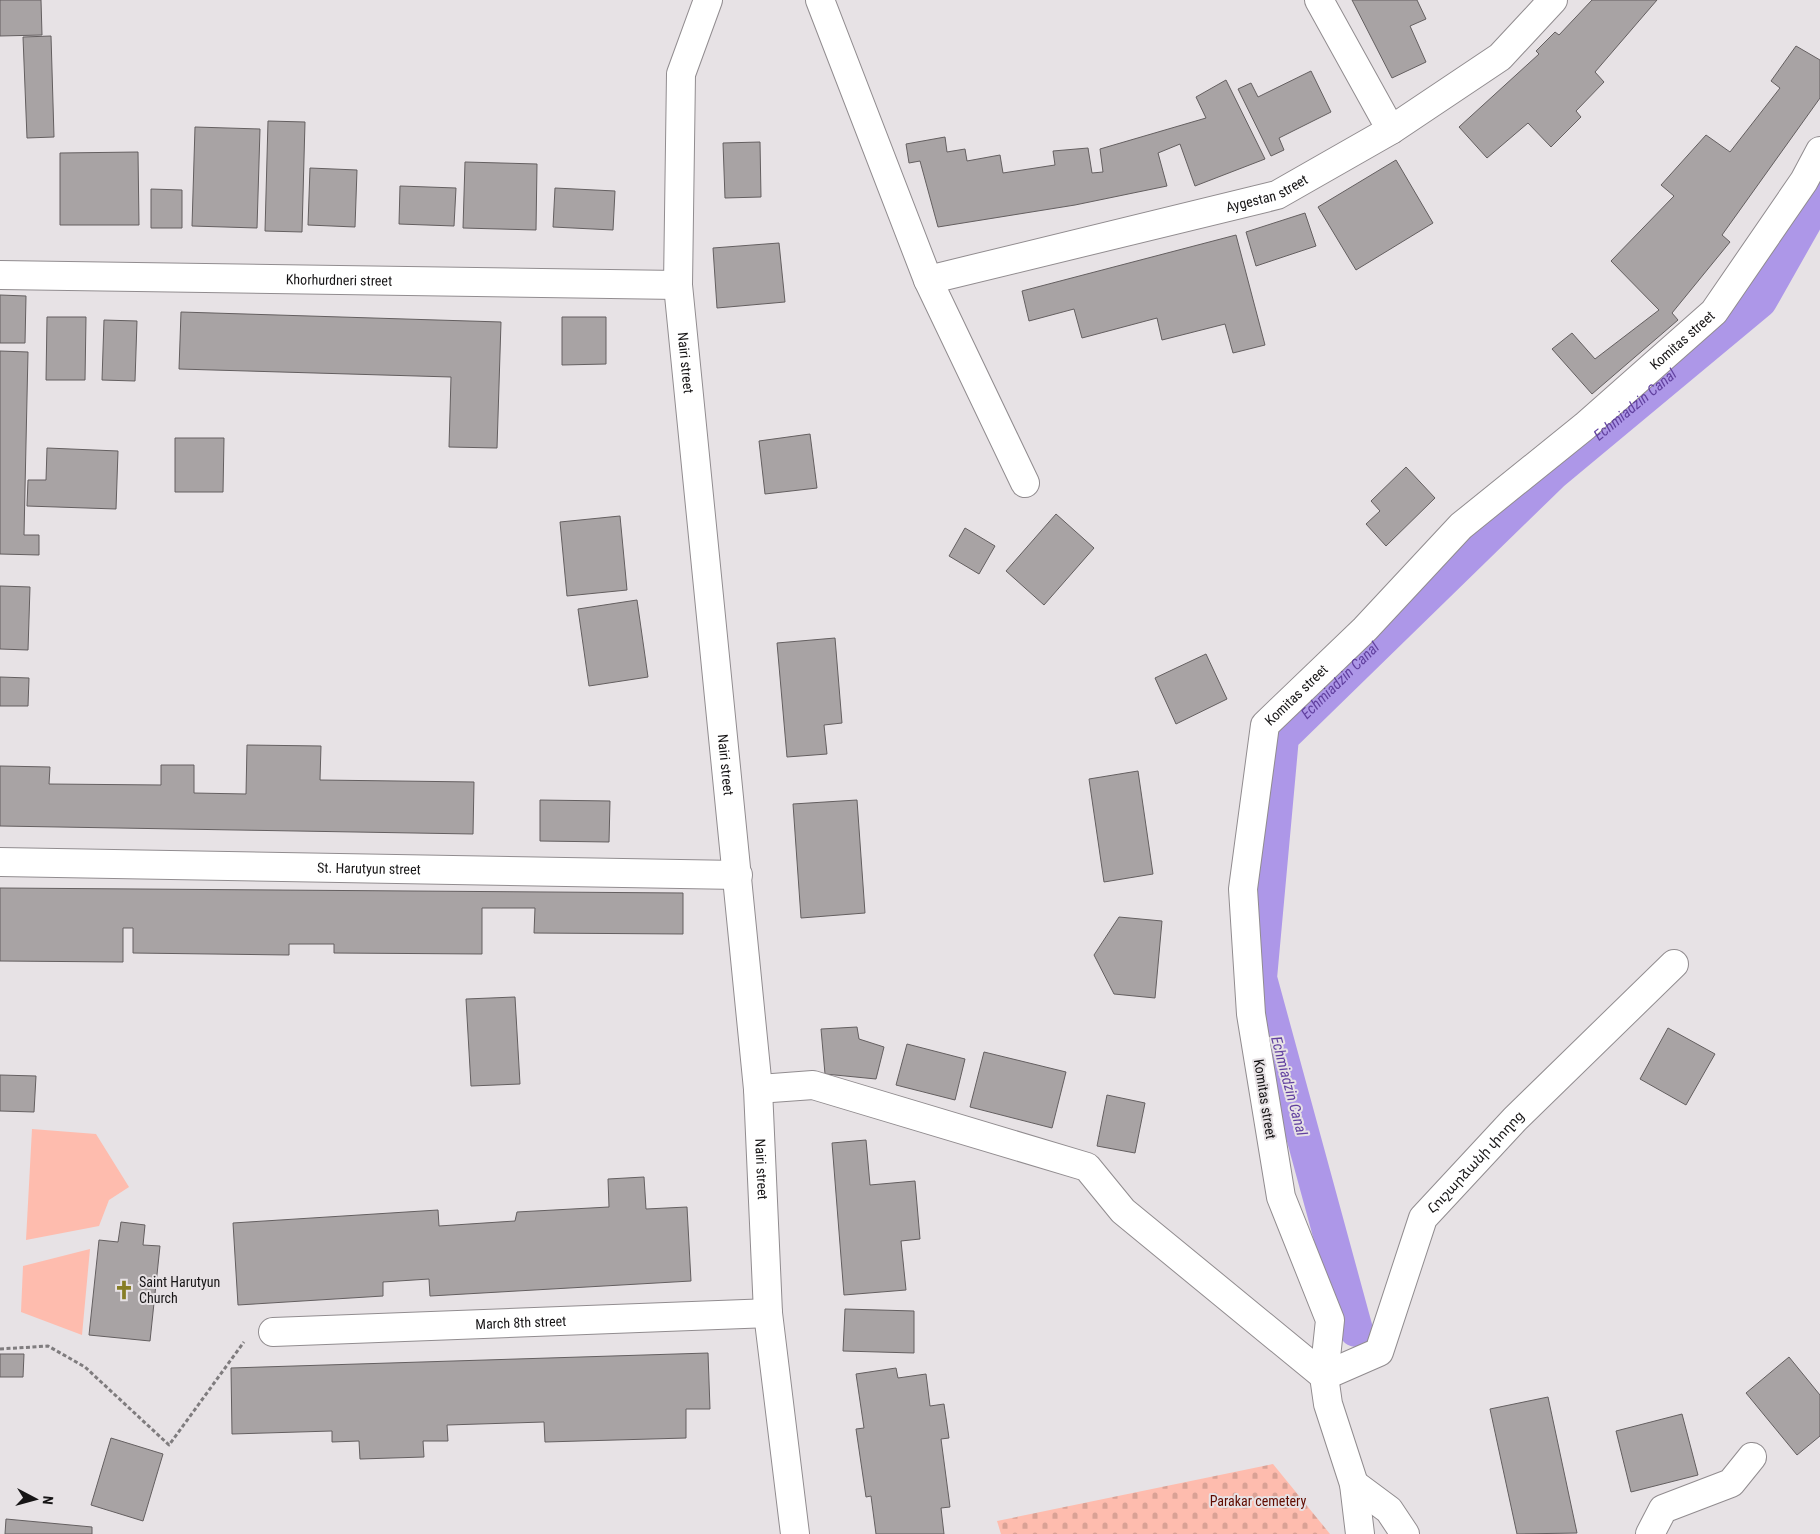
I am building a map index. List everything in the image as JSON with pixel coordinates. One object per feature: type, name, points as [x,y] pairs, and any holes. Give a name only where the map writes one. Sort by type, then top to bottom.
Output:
[{"type":"street","name":"Nairi street","points":[[708,0],[681,74],[678,285],[758,1089],[768,1313],[795,1534]]},
{"type":"street","points":[[820,0],[928,280],[1025,483]]},
{"type":"street","points":[[1320,0],[1391,130]]},
{"type":"street","name":"Aygestan street","points":[[928,280],[1277,195],[1391,130],[1500,57],[1553,0]]},
{"type":"street","name":"Komitas street","points":[[1360,1534],[1354,1484],[1328,1404],[1324,1376],[1330,1320],[1280,1197],[1251,1014],[1244,889],[1265,725],[1365,629],[1461,526],[1585,426],[1714,312],[1804,181],[1820,151]]},
{"type":"street","name":"Khorhurdneri street","points":[[0,275],[678,285]]},
{"type":"street","name":"St. Harutyun street","points":[[0,862],[738,875]]},
{"type":"street","name":"Հուշարձանի փողոց","points":[[1324,1376],[1379,1352],[1423,1218],[1516,1119],[1674,964]]},
{"type":"street","points":[[758,1089],[813,1085],[1087,1167],[1124,1211],[1324,1376]]},
{"type":"street","name":"March 8th street","points":[[273,1332],[768,1313]]},
{"type":"street","points":[[1650,1534],[1663,1509],[1731,1483],[1752,1457]]},
{"type":"street","points":[[1354,1484],[1389,1510],[1405,1534]]},
{"type":"path","points":[[0,1349],[48,1346],[85,1368],[169,1445],[250,1335],[273,1332]]},
{"type":"green space","points":[[32,1129],[96,1134],[129,1187],[109,1200],[99,1226],[26,1240]]},
{"type":"green space","points":[[90,1249],[82,1335],[21,1312],[23,1266]]},
{"type":"green space","name":"Parakar cemetery","points":[[1273,1464],[1330,1534],[1001,1534],[997,1521]]},
{"type":"building","points":[[0,0],[41,0],[42,35],[0,36]]},
{"type":"building","points":[[1352,0],[1417,0],[1426,19],[1410,26],[1426,62],[1392,78]]},
{"type":"building","points":[[1592,0],[1657,0],[1595,72],[1604,82],[1576,111],[1581,117],[1551,147],[1528,123],[1487,158],[1459,127],[1539,54],[1536,51],[1555,32],[1559,35]]},
{"type":"building","points":[[51,36],[54,137],[27,138],[23,37]]},
{"type":"building","points":[[1796,46],[1820,60],[1820,98],[1722,235],[1730,242],[1672,313],[1678,320],[1592,394],[1552,349],[1572,333],[1595,359],[1659,310],[1611,261],[1674,196],[1661,185],[1706,135],[1730,152],[1780,88],[1771,81]]},
{"type":"building","points":[[1311,71],[1331,112],[1279,138],[1284,150],[1271,156],[1238,89],[1251,83],[1258,97]]},
{"type":"building","points":[[1226,80],[1265,159],[1195,186],[1180,144],[1158,153],[1167,186],[1075,205],[938,227],[920,161],[909,163],[906,144],[945,137],[947,152],[965,149],[967,161],[1000,155],[1003,173],[1055,165],[1053,151],[1088,148],[1092,173],[1103,172],[1100,149],[1206,118],[1196,97]]},
{"type":"building","points":[[268,121],[305,122],[302,232],[265,231]]},
{"type":"building","points":[[195,127],[260,129],[257,228],[192,226]]},
{"type":"building","points":[[760,142],[761,197],[725,198],[723,143]]},
{"type":"building","points":[[138,152],[139,225],[60,225],[60,153]]},
{"type":"building","points":[[1396,160],[1433,223],[1356,270],[1318,207]]},
{"type":"building","points":[[465,162],[537,164],[536,230],[463,228]]},
{"type":"building","points":[[310,168],[357,170],[355,227],[308,225]]},
{"type":"building","points":[[400,186],[456,188],[454,226],[399,224]]},
{"type":"building","points":[[555,188],[615,191],[613,230],[553,227]]},
{"type":"building","points":[[151,189],[182,190],[182,228],[151,228]]},
{"type":"building","points":[[1305,213],[1316,246],[1256,266],[1246,232]]},
{"type":"building","points":[[1236,235],[1265,345],[1233,353],[1225,324],[1162,340],[1157,318],[1082,338],[1074,309],[1029,321],[1022,291]]},
{"type":"building","points":[[779,243],[785,302],[717,308],[713,248]]},
{"type":"building","points":[[0,295],[26,296],[25,343],[0,343]]},
{"type":"building","points":[[181,312],[501,322],[497,448],[449,447],[451,377],[179,369]]},
{"type":"building","points":[[47,317],[86,317],[85,380],[46,380]]},
{"type":"building","points":[[562,317],[606,317],[606,364],[562,365]]},
{"type":"building","points":[[104,320],[137,321],[135,381],[102,380]]},
{"type":"building","points":[[0,351],[28,352],[24,535],[39,535],[39,555],[0,554]]},
{"type":"building","points":[[810,434],[817,488],[765,494],[759,441]]},
{"type":"building","points":[[175,438],[224,438],[223,492],[175,492]]},
{"type":"building","points":[[47,448],[118,451],[116,509],[27,506],[28,480],[46,480]]},
{"type":"building","points":[[1406,467],[1435,498],[1386,546],[1366,524],[1380,511],[1371,501]]},
{"type":"building","points":[[1056,514],[1094,548],[1044,605],[1006,571]]},
{"type":"building","points":[[620,516],[627,590],[567,596],[560,522]]},
{"type":"building","points":[[965,528],[995,546],[979,574],[949,556]]},
{"type":"building","points":[[0,586],[30,587],[28,650],[0,649]]},
{"type":"building","points":[[637,600],[648,677],[589,686],[578,609]]},
{"type":"building","points":[[835,638],[842,723],[824,725],[827,754],[787,757],[777,643]]},
{"type":"building","points":[[1206,654],[1227,699],[1176,724],[1155,678]]},
{"type":"building","points":[[0,677],[29,678],[28,706],[0,706]]},
{"type":"building","points":[[247,745],[321,746],[320,780],[474,782],[473,834],[0,826],[0,766],[50,767],[49,784],[161,785],[161,765],[194,765],[194,793],[246,794]]},
{"type":"building","points":[[1138,771],[1153,874],[1104,882],[1089,779]]},
{"type":"building","points":[[540,800],[610,801],[609,842],[540,841]]},
{"type":"building","points":[[857,800],[865,913],[801,918],[793,804]]},
{"type":"building","points":[[0,888],[683,893],[683,934],[534,933],[535,908],[482,908],[482,954],[334,953],[334,944],[289,944],[289,955],[133,953],[133,928],[123,928],[123,962],[0,961]]},
{"type":"building","points":[[1119,917],[1162,921],[1155,998],[1114,994],[1094,955]]},
{"type":"building","points":[[515,997],[520,1084],[471,1086],[466,999]]},
{"type":"building","points":[[857,1027],[859,1039],[884,1047],[876,1079],[825,1074],[821,1029]]},
{"type":"building","points":[[1668,1028],[1715,1054],[1686,1105],[1640,1079]]},
{"type":"building","points":[[907,1044],[965,1059],[955,1100],[896,1085]]},
{"type":"building","points":[[984,1052],[1066,1072],[1052,1128],[970,1107]]},
{"type":"building","points":[[0,1075],[36,1076],[34,1112],[0,1111]]},
{"type":"building","points":[[1107,1095],[1145,1103],[1135,1153],[1097,1146]]},
{"type":"building","points":[[866,1140],[870,1185],[915,1181],[920,1239],[901,1241],[906,1290],[844,1295],[832,1143]]},
{"type":"building","points":[[644,1177],[646,1209],[687,1207],[691,1281],[430,1296],[429,1279],[383,1282],[383,1296],[238,1305],[233,1223],[438,1210],[439,1226],[515,1221],[517,1212],[609,1207],[608,1179]]},
{"type":"building","name":"Saint Harutyun Church","points":[[121,1222],[145,1225],[143,1245],[160,1246],[150,1341],[89,1335],[99,1240],[118,1242]]},
{"type":"building","points":[[845,1309],[914,1311],[914,1353],[843,1351]]},
{"type":"building","points":[[708,1353],[710,1409],[686,1409],[686,1438],[545,1442],[544,1422],[447,1425],[448,1441],[423,1441],[424,1457],[360,1459],[359,1441],[332,1442],[332,1431],[232,1434],[231,1368]]},
{"type":"building","points":[[0,1354],[24,1354],[23,1377],[0,1377]]},
{"type":"building","points":[[1789,1357],[1820,1395],[1820,1436],[1797,1455],[1746,1393]]},
{"type":"building","points":[[896,1368],[898,1378],[926,1374],[930,1406],[944,1404],[949,1438],[941,1439],[950,1507],[941,1508],[944,1534],[876,1534],[871,1496],[866,1497],[856,1429],[864,1428],[856,1374]]},
{"type":"building","points":[[1548,1397],[1577,1533],[1517,1534],[1490,1409]]},
{"type":"building","points":[[1682,1414],[1698,1475],[1631,1492],[1616,1431]]},
{"type":"building","points":[[111,1438],[163,1454],[143,1521],[91,1505]]},
{"type":"building","points":[[6,1519],[92,1527],[92,1534],[5,1534]]},
{"type":"waterway","name":"Echmiadzin Canal","points":[[1356,1330],[1260,978],[1282,737],[1552,474],[1760,301],[1820,195]]},
{"type":"place","name":"Saint Harutyun Church","points":[[124,1290]]}]
